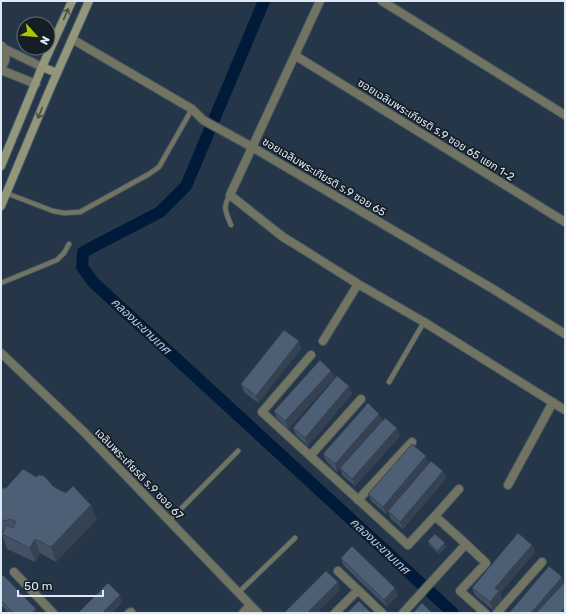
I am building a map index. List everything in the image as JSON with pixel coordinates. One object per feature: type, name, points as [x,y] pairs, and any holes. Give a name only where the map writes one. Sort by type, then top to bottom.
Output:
[{"type":"main road","points":[[1,166],[36,84],[42,66],[72,1]]},
{"type":"main road","points":[[1,206],[89,1]]},
{"type":"main road","points":[[42,66],[57,73]]},
{"type":"main road","points":[[36,84],[50,89]]},
{"type":"street","points":[[320,1],[296,56],[230,195],[283,237],[358,284],[424,322],[565,410]]},
{"type":"street","points":[[382,1],[565,115]]},
{"type":"street","name":"ซอยเฉลิมพระเกียรติ ร.9 ซอย 65","points":[[72,39],[192,109],[203,120],[218,129],[252,146],[493,289],[565,334]]},
{"type":"street","points":[[2,47],[42,66]]},
{"type":"street","points":[[2,47],[5,54],[5,60],[1,68],[36,84]]},
{"type":"street","name":"ซอยเฉลิมพระเกียรติ ร.9 ซอย 65 แยก 1-2","points":[[296,56],[565,222]]},
{"type":"street","points":[[323,341],[358,284]]},
{"type":"street","name":"เฉลิมพระเกียรติ ร.9 ซอย 67","points":[[1,353],[83,431],[258,613]]},
{"type":"street","points":[[311,355],[262,412],[358,500],[408,545],[459,489]]},
{"type":"street","points":[[310,456],[361,399]]},
{"type":"street","points":[[508,485],[553,402]]},
{"type":"street","points":[[358,500],[412,442]]},
{"type":"street","points":[[435,516],[486,563],[460,591],[485,613]]},
{"type":"street","points":[[403,613],[466,544]]},
{"type":"street","points":[[497,613],[542,562]]},
{"type":"street","points":[[338,571],[382,613]]},
{"type":"street","points":[[14,572],[53,613]]},
{"type":"street","points":[[335,613],[358,590]]},
{"type":"street","points":[[243,613],[250,606]]},
{"type":"lane","points":[[6,193],[53,211],[64,213],[80,212],[159,167],[192,109]]},
{"type":"lane","points":[[230,195],[225,202],[225,208],[231,225]]},
{"type":"lane","points":[[1,283],[57,260],[64,253],[69,244]]},
{"type":"lane","points":[[389,382],[424,322]]},
{"type":"lane","points":[[169,521],[238,452]]},
{"type":"lane","points":[[238,593],[295,538]]},
{"type":"building","points":[[284,330],[299,341],[256,396],[241,384]]},
{"type":"building","points":[[320,360],[331,371],[285,421],[274,411]]},
{"type":"building","points":[[337,376],[349,386],[305,438],[293,428]]},
{"type":"building","points":[[368,403],[379,414],[335,464],[323,454]]},
{"type":"building","points":[[385,418],[397,428],[352,479],[340,468]]},
{"type":"building","points":[[412,444],[426,456],[383,507],[368,494]]},
{"type":"building","points":[[431,461],[443,471],[400,522],[388,511]]},
{"type":"building","points":[[23,469],[36,477],[39,475],[44,476],[54,487],[66,493],[73,486],[91,505],[51,547],[35,539],[30,548],[2,534],[7,525],[13,528],[16,522],[11,519],[4,521],[1,519],[1,488],[6,488]]},
{"type":"building","points":[[518,533],[532,545],[495,588],[499,591],[490,602],[472,588]]},
{"type":"building","points":[[435,534],[445,543],[437,551],[428,541]]},
{"type":"building","points":[[352,546],[395,588],[384,600],[341,558]]},
{"type":"building","points":[[549,566],[562,577],[531,613],[509,613]]},
{"type":"building","points":[[326,571],[338,582],[307,613],[284,613]]},
{"type":"building","points":[[3,575],[36,609],[32,613],[13,613],[1,600],[1,577]]},
{"type":"building","points":[[565,582],[565,608],[560,613],[536,613]]},
{"type":"building","points":[[108,583],[120,595],[102,613],[78,613]]},
{"type":"building","points":[[359,601],[371,613],[347,613]]},
{"type":"building","points":[[422,603],[432,613],[413,613]]},
{"type":"waterway","name":"คลองมะขามเทศ","points":[[264,1],[186,186],[160,212],[83,252],[82,267],[93,282],[453,613]]}]
